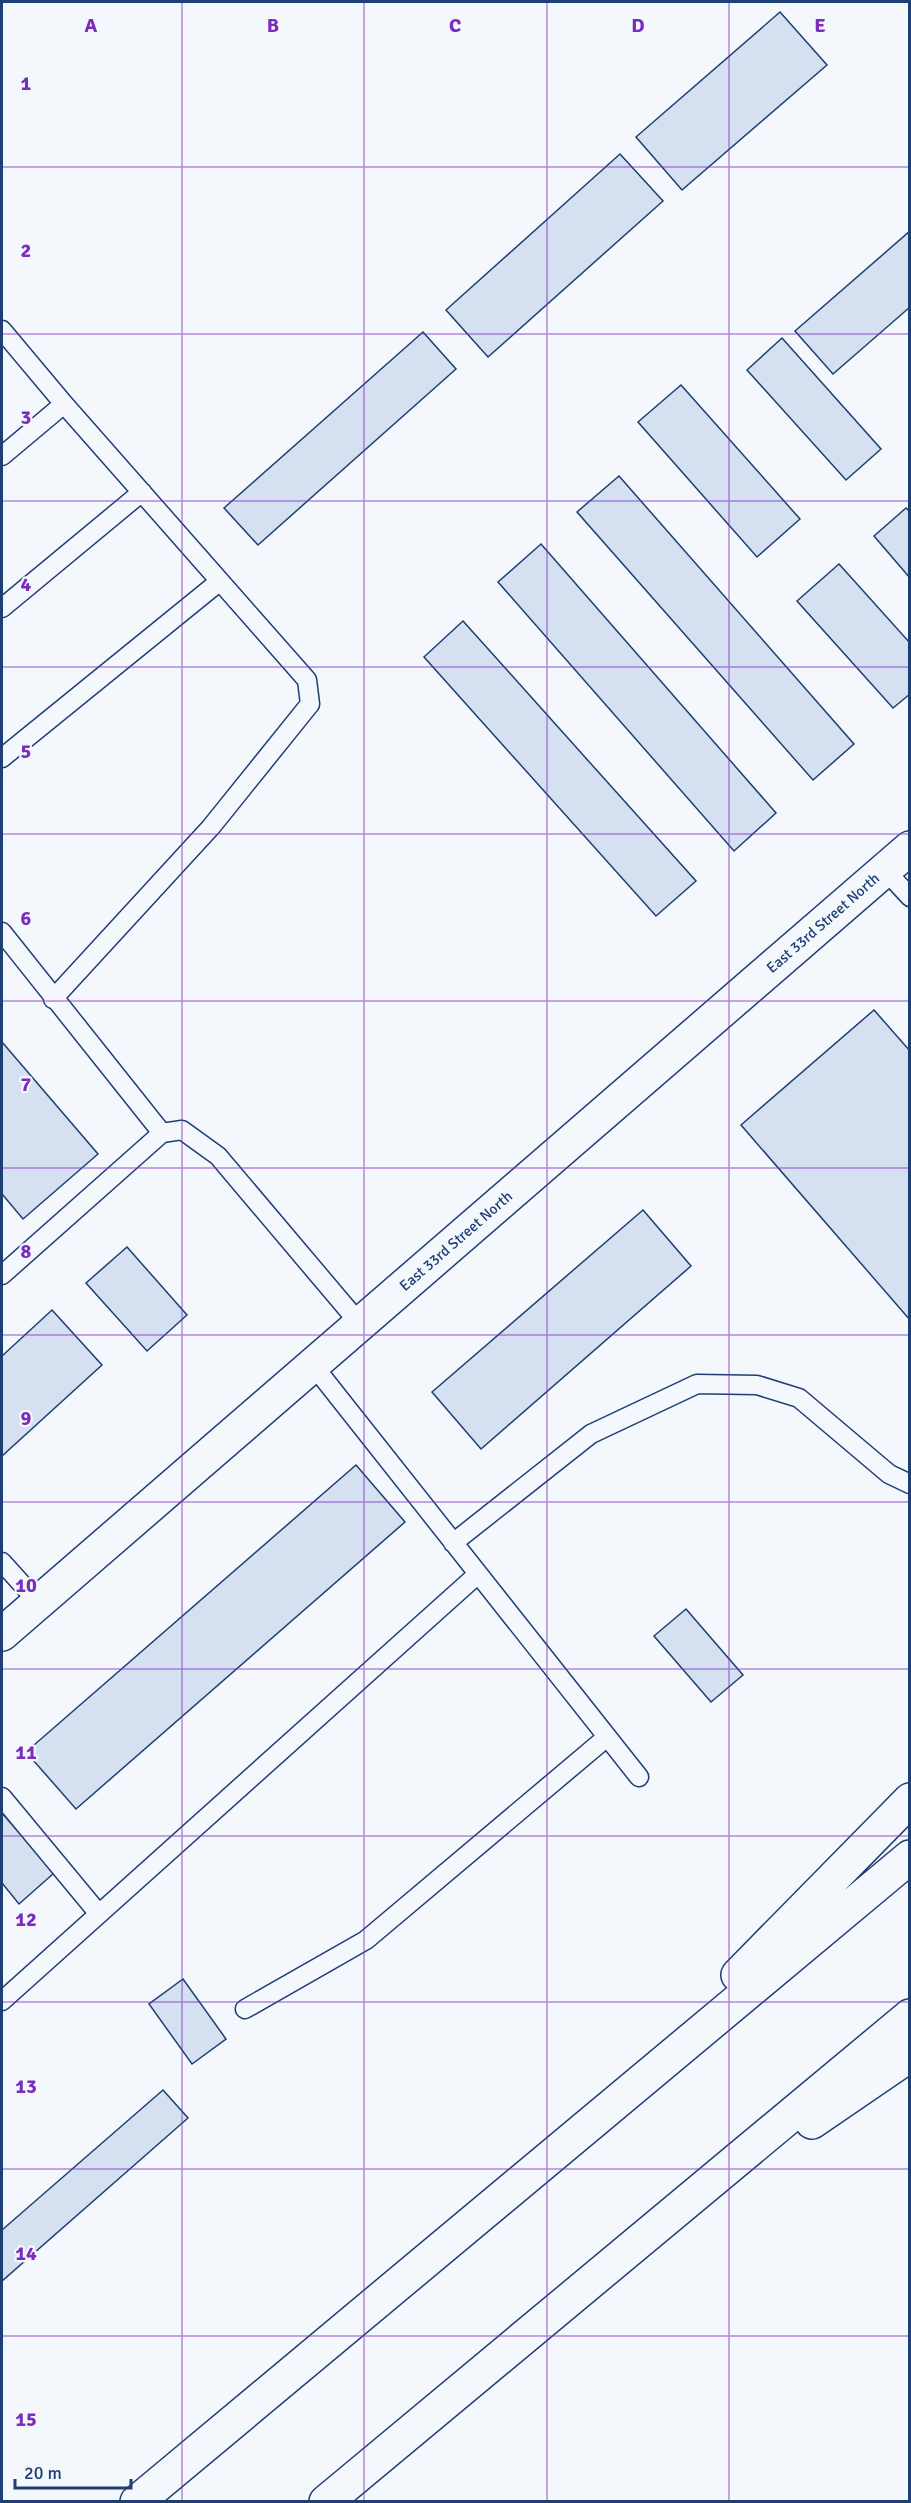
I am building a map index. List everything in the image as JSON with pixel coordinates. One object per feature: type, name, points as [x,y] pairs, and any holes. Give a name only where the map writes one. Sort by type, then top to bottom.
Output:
[{"type":"main road","name":"East 33rd Street North","points":[[2,1634],[909,848]]},
{"type":"main road","points":[[611,2104],[909,1800]]},
{"type":"main road","points":[[137,2502],[909,1857]]},
{"type":"main road","points":[[326,2502],[909,2016]]},
{"type":"main road","points":[[395,2443],[813,2121],[909,2055]]},
{"type":"lane","points":[[2,330],[64,404],[307,680],[310,704],[211,826],[53,999]]},
{"type":"lane","points":[[2,456],[64,404]]},
{"type":"lane","points":[[2,608],[142,492]]},
{"type":"lane","points":[[2,758],[220,581]]},
{"type":"lane","points":[[885,870],[909,897]]},
{"type":"lane","points":[[2,932],[53,999],[162,1133]]},
{"type":"lane","points":[[2,1275],[162,1133],[183,1130],[218,1156],[360,1324]]},
{"type":"lane","points":[[313,1365],[639,1777]]},
{"type":"lane","points":[[453,1543],[591,1434],[697,1384],[757,1385],[799,1398],[889,1474],[909,1484]]},
{"type":"lane","points":[[2,1562],[38,1602]]},
{"type":"lane","points":[[2,2001],[478,1574]]},
{"type":"lane","points":[[245,2009],[366,1940],[607,1737]]},
{"type":"lane","points":[[2,1797],[99,1914]]},
{"type":"building","points":[[780,12],[827,65],[682,190],[636,137]]},
{"type":"building","points":[[620,154],[663,201],[488,357],[446,310]]},
{"type":"building","points":[[910,231],[910,307],[833,374],[795,331]]},
{"type":"building","points":[[423,332],[456,369],[258,545],[224,508]]},
{"type":"building","points":[[782,338],[881,449],[846,480],[747,370]]},
{"type":"building","points":[[681,385],[800,519],[757,557],[638,422]]},
{"type":"building","points":[[619,476],[854,744],[813,780],[577,512]]},
{"type":"building","points":[[906,508],[910,512],[910,578],[874,536]]},
{"type":"building","points":[[541,544],[776,813],[734,851],[498,582]]},
{"type":"building","points":[[839,564],[910,643],[910,694],[893,708],[797,601]]},
{"type":"building","points":[[463,621],[696,881],[656,916],[424,657]]},
{"type":"building","points":[[874,1010],[910,1051],[910,1320],[741,1125]]},
{"type":"building","points":[[2,1042],[98,1154],[23,1219],[2,1194]]},
{"type":"building","points":[[643,1210],[691,1266],[481,1449],[432,1392]]},
{"type":"building","points":[[127,1247],[187,1315],[147,1351],[86,1283]]},
{"type":"building","points":[[52,1310],[102,1365],[2,1456],[2,1356]]},
{"type":"building","points":[[356,1465],[405,1522],[76,1809],[26,1752]]},
{"type":"building","points":[[686,1609],[743,1675],[711,1702],[654,1636]]},
{"type":"building","points":[[2,1813],[54,1873],[19,1904],[2,1883]]},
{"type":"building","points":[[183,1979],[226,2039],[192,2064],[149,2004]]},
{"type":"building","points":[[163,2090],[188,2118],[2,2281],[2,2230]]}]
